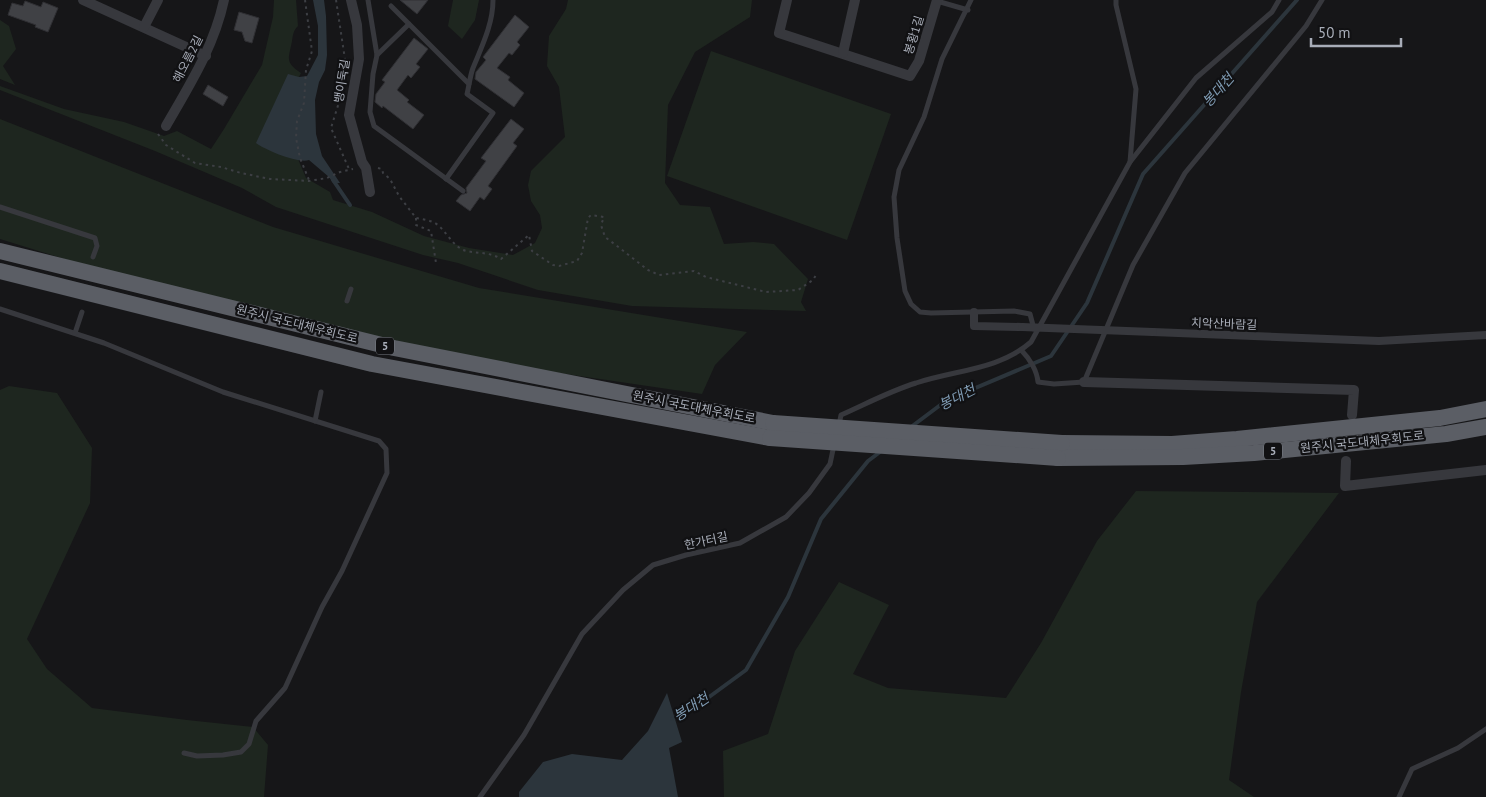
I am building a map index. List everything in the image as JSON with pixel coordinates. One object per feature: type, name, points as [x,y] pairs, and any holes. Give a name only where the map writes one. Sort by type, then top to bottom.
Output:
[{"type":"highway","name":"원주시 국도대체우회도로","points":[[0,251],[394,348],[772,431]]},
{"type":"highway","name":"원주시 국도대체우회도로","points":[[0,271],[372,364],[772,431]]},
{"type":"highway","name":"원주시 국도대체우회도로","points":[[1060,450],[1228,440],[1440,418],[1486,409]]},
{"type":"highway","name":"원주시 국도대체우회도로","points":[[1060,450],[1183,457],[1254,453],[1446,434],[1486,427]]},
{"type":"highway","name":"5","points":[[772,431],[1060,450]]},
{"type":"street","points":[[83,0],[206,56]]},
{"type":"street","points":[[144,27],[158,0]]},
{"type":"street","name":"해오름2길","points":[[166,126],[206,56],[220,18],[224,0]]},
{"type":"street","name":"뱅이둑길","points":[[351,0],[357,25],[359,59],[349,115],[362,162],[366,168],[370,192]]},
{"type":"street","points":[[787,0],[779,32],[843,53],[856,0]]},
{"type":"street","name":"봉황1길","points":[[843,53],[910,76],[919,61],[937,1]]},
{"type":"street","name":"치악산바람길","points":[[974,312],[974,326],[1379,341],[1486,335]]},
{"type":"street","points":[[1084,382],[1354,390],[1352,415]]},
{"type":"street","points":[[1346,461],[1345,486],[1486,470]]},
{"type":"lane","points":[[368,0],[377,56],[373,74],[370,112],[374,126],[464,191]]},
{"type":"lane","points":[[446,179],[493,113],[467,94],[473,69],[493,12],[493,0]]},
{"type":"lane","points":[[971,0],[968,10],[942,59],[924,116],[899,170],[894,197],[897,238],[905,291],[911,304],[920,312],[1014,311],[1030,314],[1035,335]]},
{"type":"lane","points":[[1116,0],[1136,89],[1130,162]]},
{"type":"lane","points":[[838,432],[841,415],[874,400],[916,383],[992,365],[1022,351],[1035,335],[1130,162],[1196,78],[1272,12],[1279,0]]},
{"type":"lane","points":[[1022,351],[1028,357],[1038,376],[1038,382],[1054,384],[1084,382],[1133,265],[1185,173],[1306,26],[1322,0]]},
{"type":"lane","points":[[937,1],[968,10]]},
{"type":"lane","points":[[391,6],[469,84]]},
{"type":"lane","points":[[377,56],[409,24]]},
{"type":"lane","points":[[0,208],[95,238],[97,246],[93,257]]},
{"type":"lane","points":[[347,301],[350,289]]},
{"type":"lane","points":[[0,309],[104,343],[223,392],[379,441],[386,449],[387,473],[342,571],[322,608],[285,688],[256,721],[249,744],[242,752],[223,755],[197,756],[184,753]]},
{"type":"lane","points":[[75,333],[82,312]]},
{"type":"lane","points":[[315,421],[321,392]]},
{"type":"lane","name":"한가터길","points":[[480,797],[524,735],[582,634],[623,590],[653,565],[686,555],[740,543],[786,517],[809,493],[830,464],[836,440]]},
{"type":"lane","points":[[1399,797],[1412,769],[1458,748],[1486,729]]},
{"type":"path","points":[[305,0],[312,51],[306,73],[304,102],[298,121],[296,138],[300,158],[309,181]]},
{"type":"path","points":[[336,0],[346,66]]},
{"type":"path","points":[[342,93],[331,128],[349,169]]},
{"type":"path","points":[[156,131],[166,145],[195,163],[270,179],[309,181],[326,178],[340,172]]},
{"type":"path","points":[[375,167],[382,169],[390,179],[416,218],[416,225],[431,231],[436,263]]},
{"type":"path","points":[[416,218],[436,224],[451,240],[464,250],[501,258],[529,235],[532,251],[553,265],[559,266],[577,260],[582,253],[588,218],[591,215],[604,218],[601,225],[606,236],[648,270],[659,275],[694,271],[706,277],[766,292],[798,290],[816,276]]},
{"type":"shaded area","points":[[274,0],[296,0],[298,26],[294,33],[289,59],[292,66],[301,73],[299,77],[298,159],[306,178],[330,192],[333,200],[372,212],[424,236],[469,248],[513,255],[535,243],[542,228],[540,215],[531,201],[528,185],[531,171],[565,137],[559,87],[547,66],[549,36],[566,9],[568,0],[752,0],[750,17],[695,52],[668,105],[665,183],[680,205],[710,207],[724,244],[753,242],[774,244],[808,279],[801,302],[806,311],[632,306],[538,290],[458,263],[423,255],[276,207],[242,188],[155,151],[0,90],[0,86],[64,109],[124,122],[164,136],[177,131],[211,149],[262,65],[273,17]]},
{"type":"shaded area","points":[[313,0],[324,0],[327,55],[325,70],[319,82],[315,100],[316,134],[322,156],[340,183],[333,183],[329,177],[309,160],[298,160],[274,153],[256,143],[288,74],[299,77],[307,76],[318,55],[318,26]]},
{"type":"shaded area","points":[[453,0],[479,0],[475,20],[462,39],[448,26]]},
{"type":"shaded area","points":[[0,20],[9,26],[16,49],[3,66],[15,85],[0,79]]},
{"type":"shaded area","points":[[711,51],[891,114],[847,240],[667,176]]},
{"type":"shaded area","points":[[0,119],[273,227],[479,288],[747,332],[715,365],[702,394],[504,365],[333,328],[84,265],[0,239]]},
{"type":"shaded area","points":[[9,386],[57,393],[92,448],[90,503],[27,639],[47,669],[92,708],[253,727],[268,745],[264,797],[0,797],[0,390]]},
{"type":"shaded area","points":[[1136,491],[1339,493],[1257,602],[1241,692],[1229,780],[1254,797],[724,797],[723,751],[768,734],[795,651],[839,582],[889,605],[853,674],[888,688],[1006,698],[1041,643],[1097,541]]},
{"type":"shaded area","points":[[667,693],[682,742],[669,748],[678,797],[519,797],[519,792],[543,762],[572,754],[622,760],[648,731]]},
{"type":"building","points":[[400,0],[428,0],[417,14]]},
{"type":"building","points":[[25,1],[41,7],[43,2],[58,8],[48,32],[35,27],[36,25],[8,15],[12,3],[23,6]]},
{"type":"building","points":[[239,12],[259,18],[252,43],[245,41],[242,32],[234,30]]},
{"type":"building","points":[[515,15],[529,27],[517,42],[520,45],[512,55],[509,53],[497,68],[510,77],[508,80],[524,93],[514,107],[475,79],[476,72],[486,60],[483,57]]},
{"type":"building","points":[[414,38],[428,49],[416,64],[420,67],[411,78],[408,75],[397,90],[409,100],[407,102],[424,115],[413,129],[375,102],[376,94],[385,82],[382,80]]},
{"type":"building","points":[[208,85],[228,97],[223,106],[203,94]]},
{"type":"building","points":[[511,119],[524,129],[513,143],[517,146],[488,186],[492,189],[484,200],[480,197],[470,211],[456,201],[461,195],[467,193],[466,188],[486,161],[481,158]]},
{"type":"waterway","name":"봉대천","points":[[911,427],[947,400],[1051,356],[1087,303],[1143,174],[1297,0]]},
{"type":"waterway","points":[[333,180],[350,205]]},
{"type":"waterway","name":"봉대천","points":[[672,719],[705,700],[746,670],[788,597],[821,519],[868,461],[880,452]]}]
